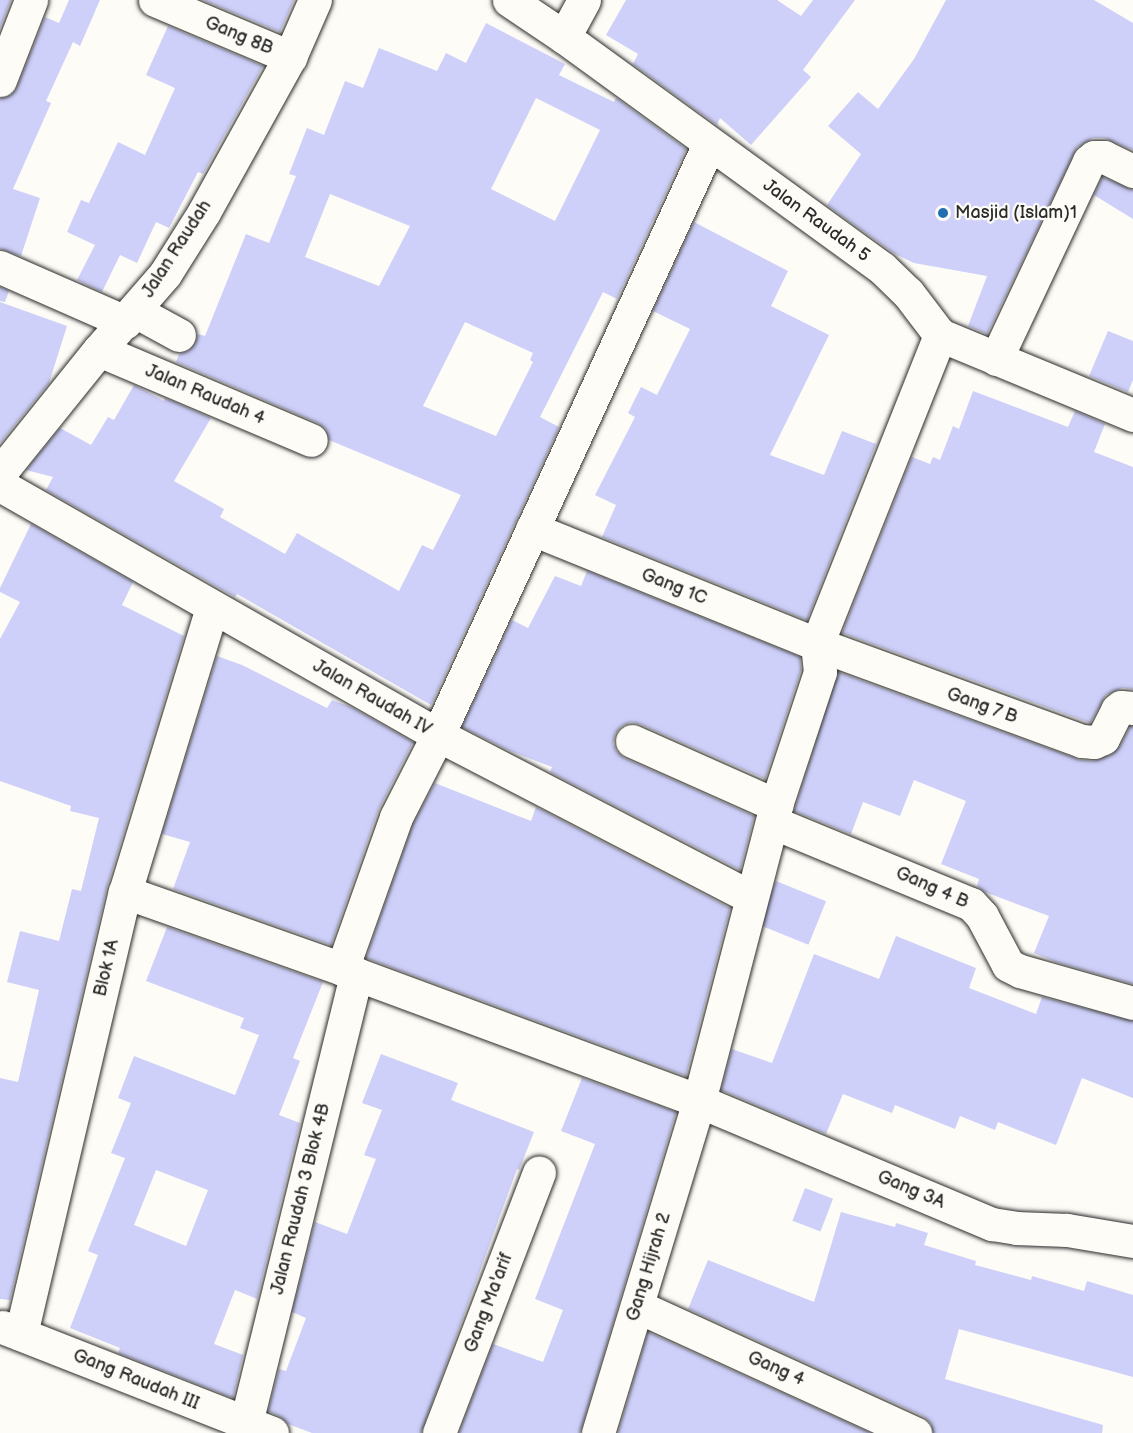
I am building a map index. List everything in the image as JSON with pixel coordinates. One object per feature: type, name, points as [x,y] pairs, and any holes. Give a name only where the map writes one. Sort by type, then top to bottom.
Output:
[{"type":"street","points":[[0,80],[31,0]]},
{"type":"street","name":"Gang 8B","points":[[155,0],[290,57]]},
{"type":"street","name":"Jalan Raudah","points":[[0,473],[99,350],[165,274],[204,212],[290,57],[315,0]]},
{"type":"street","name":"Jalan Raudah 5","points":[[509,0],[564,37],[882,268],[908,293],[940,335],[1133,415]]},
{"type":"street","points":[[564,37],[584,0]]},
{"type":"street","name":"Jalan Raudah 3 Blok 4B","points":[[259,1428],[349,971],[396,817],[438,735],[709,144]]},
{"type":"street","points":[[996,359],[1089,161],[1094,157],[1104,157],[1133,171]]},
{"type":"street","points":[[0,267],[179,335]]},
{"type":"street","points":[[817,644],[940,335]]},
{"type":"street","name":"Jalan Raudah 4","points":[[99,350],[311,440]]},
{"type":"street","name":"Jalan Raudah IV","points":[[0,485],[438,735],[750,897]]},
{"type":"street","name":"Gang 1C","points":[[532,529],[817,644]]},
{"type":"street","name":"Blok 1A","points":[[10,1330],[125,892],[212,607]]},
{"type":"street","name":"Gang 7 B","points":[[817,644],[1082,741],[1094,742],[1102,738],[1121,707],[1133,708]]},
{"type":"street","name":"Gang Hijrah 2","points":[[598,1433],[699,1101],[750,897],[774,814],[820,672],[817,644]]},
{"type":"street","name":"Gang 4 B","points":[[632,741],[774,814],[971,904],[982,916],[1008,965],[1020,971],[1133,1003]]},
{"type":"street","name":"Gang 3A","points":[[125,892],[349,971],[699,1101],[992,1224],[1016,1228],[1067,1230],[1133,1241]]},
{"type":"street","name":"Gang Ma'arif","points":[[439,1433],[539,1173]]},
{"type":"street","name":"Gang 4","points":[[637,1306],[915,1433]]},
{"type":"street","name":"Gang Raudah III","points":[[10,1330],[259,1428]]},
{"type":"building","points":[[0,0],[11,0],[0,28]]},
{"type":"building","points":[[69,0],[100,0],[80,46],[73,42],[46,101],[51,103],[13,189],[40,198],[21,256],[0,249],[0,98],[11,95],[17,87],[45,17],[59,23]]},
{"type":"building","points":[[203,0],[294,0],[280,32]]},
{"type":"building","points":[[626,0],[777,0],[801,16],[813,0],[855,0],[803,70],[811,77],[751,145],[720,118],[717,125],[633,64],[638,54],[606,35]]},
{"type":"building","points":[[946,0],[1094,0],[1133,23],[1133,150],[1104,138],[1093,138],[1077,147],[987,334],[968,326],[987,276],[914,263],[895,254],[827,205],[861,154],[828,126],[858,92],[878,109],[914,59]]},
{"type":"building","points":[[486,23],[565,64],[559,75],[614,102],[616,98],[686,149],[617,299],[603,292],[540,417],[559,427],[431,705],[237,594],[235,597],[46,490],[53,477],[26,470],[60,428],[91,445],[108,417],[114,420],[134,385],[164,401],[165,398],[211,418],[174,481],[224,509],[220,517],[285,554],[297,533],[399,591],[422,545],[433,550],[461,495],[329,440],[326,429],[318,423],[176,362],[179,354],[188,351],[195,344],[198,334],[205,336],[246,234],[269,243],[296,176],[289,174],[307,128],[324,135],[345,81],[363,88],[379,48],[437,71],[446,53],[466,63]],"holes":[[[536,98],[600,130],[555,221],[491,189]],[[330,194],[410,226],[379,286],[305,257]],[[465,322],[533,353],[530,360],[533,362],[496,436],[423,406]]]},
{"type":"building","points":[[168,26],[263,66],[203,174],[198,172],[169,228],[156,222],[137,263],[120,255],[102,292],[77,280],[95,245],[67,232],[81,200],[89,203],[118,142],[145,155],[175,88],[146,75]]},
{"type":"building","points":[[1102,177],[1133,190],[1133,219],[1094,195]]},
{"type":"building","points":[[694,222],[788,271],[771,306],[829,335],[770,455],[824,475],[842,431],[876,444],[807,620],[602,537],[616,505],[595,495],[635,417],[628,413],[641,387],[657,395],[690,329],[653,311]]},
{"type":"building","points":[[0,287],[9,291],[5,302],[0,301]]},
{"type":"building","points":[[0,302],[67,326],[49,383],[0,443]]},
{"type":"building","points":[[1108,331],[1133,341],[1133,380],[1128,392],[1089,376]]},
{"type":"building","points":[[973,391],[1068,427],[1075,411],[1105,424],[1094,452],[1133,467],[1133,689],[1122,688],[1106,695],[1090,723],[842,633],[912,457],[930,464],[933,457],[940,460],[953,426],[959,429]]},
{"type":"building","points":[[31,524],[133,582],[122,605],[184,636],[107,887],[10,1300],[0,1299],[0,1078],[18,1082],[39,990],[7,982],[20,931],[59,941],[72,889],[81,891],[99,818],[70,811],[71,806],[0,781],[0,639],[20,602],[0,592],[0,588]]},
{"type":"building","points":[[587,571],[800,657],[801,670],[765,779],[640,724],[631,722],[621,726],[615,734],[613,744],[624,758],[754,816],[740,870],[550,772],[552,767],[510,751],[462,727],[512,620],[528,628],[555,576],[581,586]]},
{"type":"building","points":[[217,656],[242,665],[327,708],[332,700],[351,707],[413,742],[378,811],[331,945],[173,889],[190,842],[162,834]]},
{"type":"building","points":[[838,672],[1080,760],[1093,761],[1111,755],[1133,726],[1133,984],[1056,962],[1034,953],[1049,916],[985,892],[977,886],[979,879],[941,864],[966,801],[914,780],[900,816],[863,802],[851,834],[794,811]]},
{"type":"building","points":[[435,783],[531,821],[536,807],[730,908],[686,1076],[366,958],[413,824]]},
{"type":"building","points":[[776,881],[826,901],[808,945],[758,925]]},
{"type":"building","points":[[167,927],[323,982],[293,1058],[300,1061],[279,1115],[300,1123],[257,1299],[235,1290],[214,1344],[243,1355],[233,1398],[118,1353],[120,1348],[70,1328],[98,1255],[88,1251],[125,1158],[111,1153],[131,1103],[118,1098],[134,1056],[235,1095],[259,1035],[240,1028],[244,1018],[146,981]],"holes":[[[156,1170],[208,1190],[186,1246],[134,1225]]]},
{"type":"building","points":[[896,936],[976,968],[969,988],[1036,1014],[1042,997],[1133,1021],[1133,1098],[1082,1078],[1056,1145],[998,1122],[995,1130],[960,1116],[955,1129],[895,1105],[892,1113],[843,1094],[826,1134],[721,1090],[732,1049],[772,1063],[814,954],[879,979]]},
{"type":"building","points":[[381,1054],[458,1083],[451,1100],[534,1132],[519,1170],[517,1169],[421,1433],[312,1433],[288,1424],[279,1416],[268,1411],[279,1369],[286,1371],[306,1318],[292,1312],[315,1222],[347,1234],[376,1159],[364,1155],[382,1110],[362,1103]]},
{"type":"building","points":[[582,1078],[676,1112],[580,1433],[459,1433],[493,1344],[543,1362],[563,1310],[535,1299],[595,1144],[561,1131]]},
{"type":"building","points":[[805,1188],[833,1199],[820,1231],[792,1221]]},
{"type":"building","points":[[841,1212],[895,1227],[896,1223],[928,1233],[924,1245],[976,1261],[975,1265],[1031,1280],[1032,1276],[1084,1291],[1087,1281],[1133,1295],[1133,1377],[959,1329],[945,1379],[1103,1425],[1102,1433],[933,1433],[931,1423],[923,1416],[688,1309],[708,1260],[814,1302]]},
{"type":"building","points":[[648,1332],[870,1433],[618,1433]]},
{"type":"place","name":"Masjid (Islam)1","points":[[943,213]]}]
